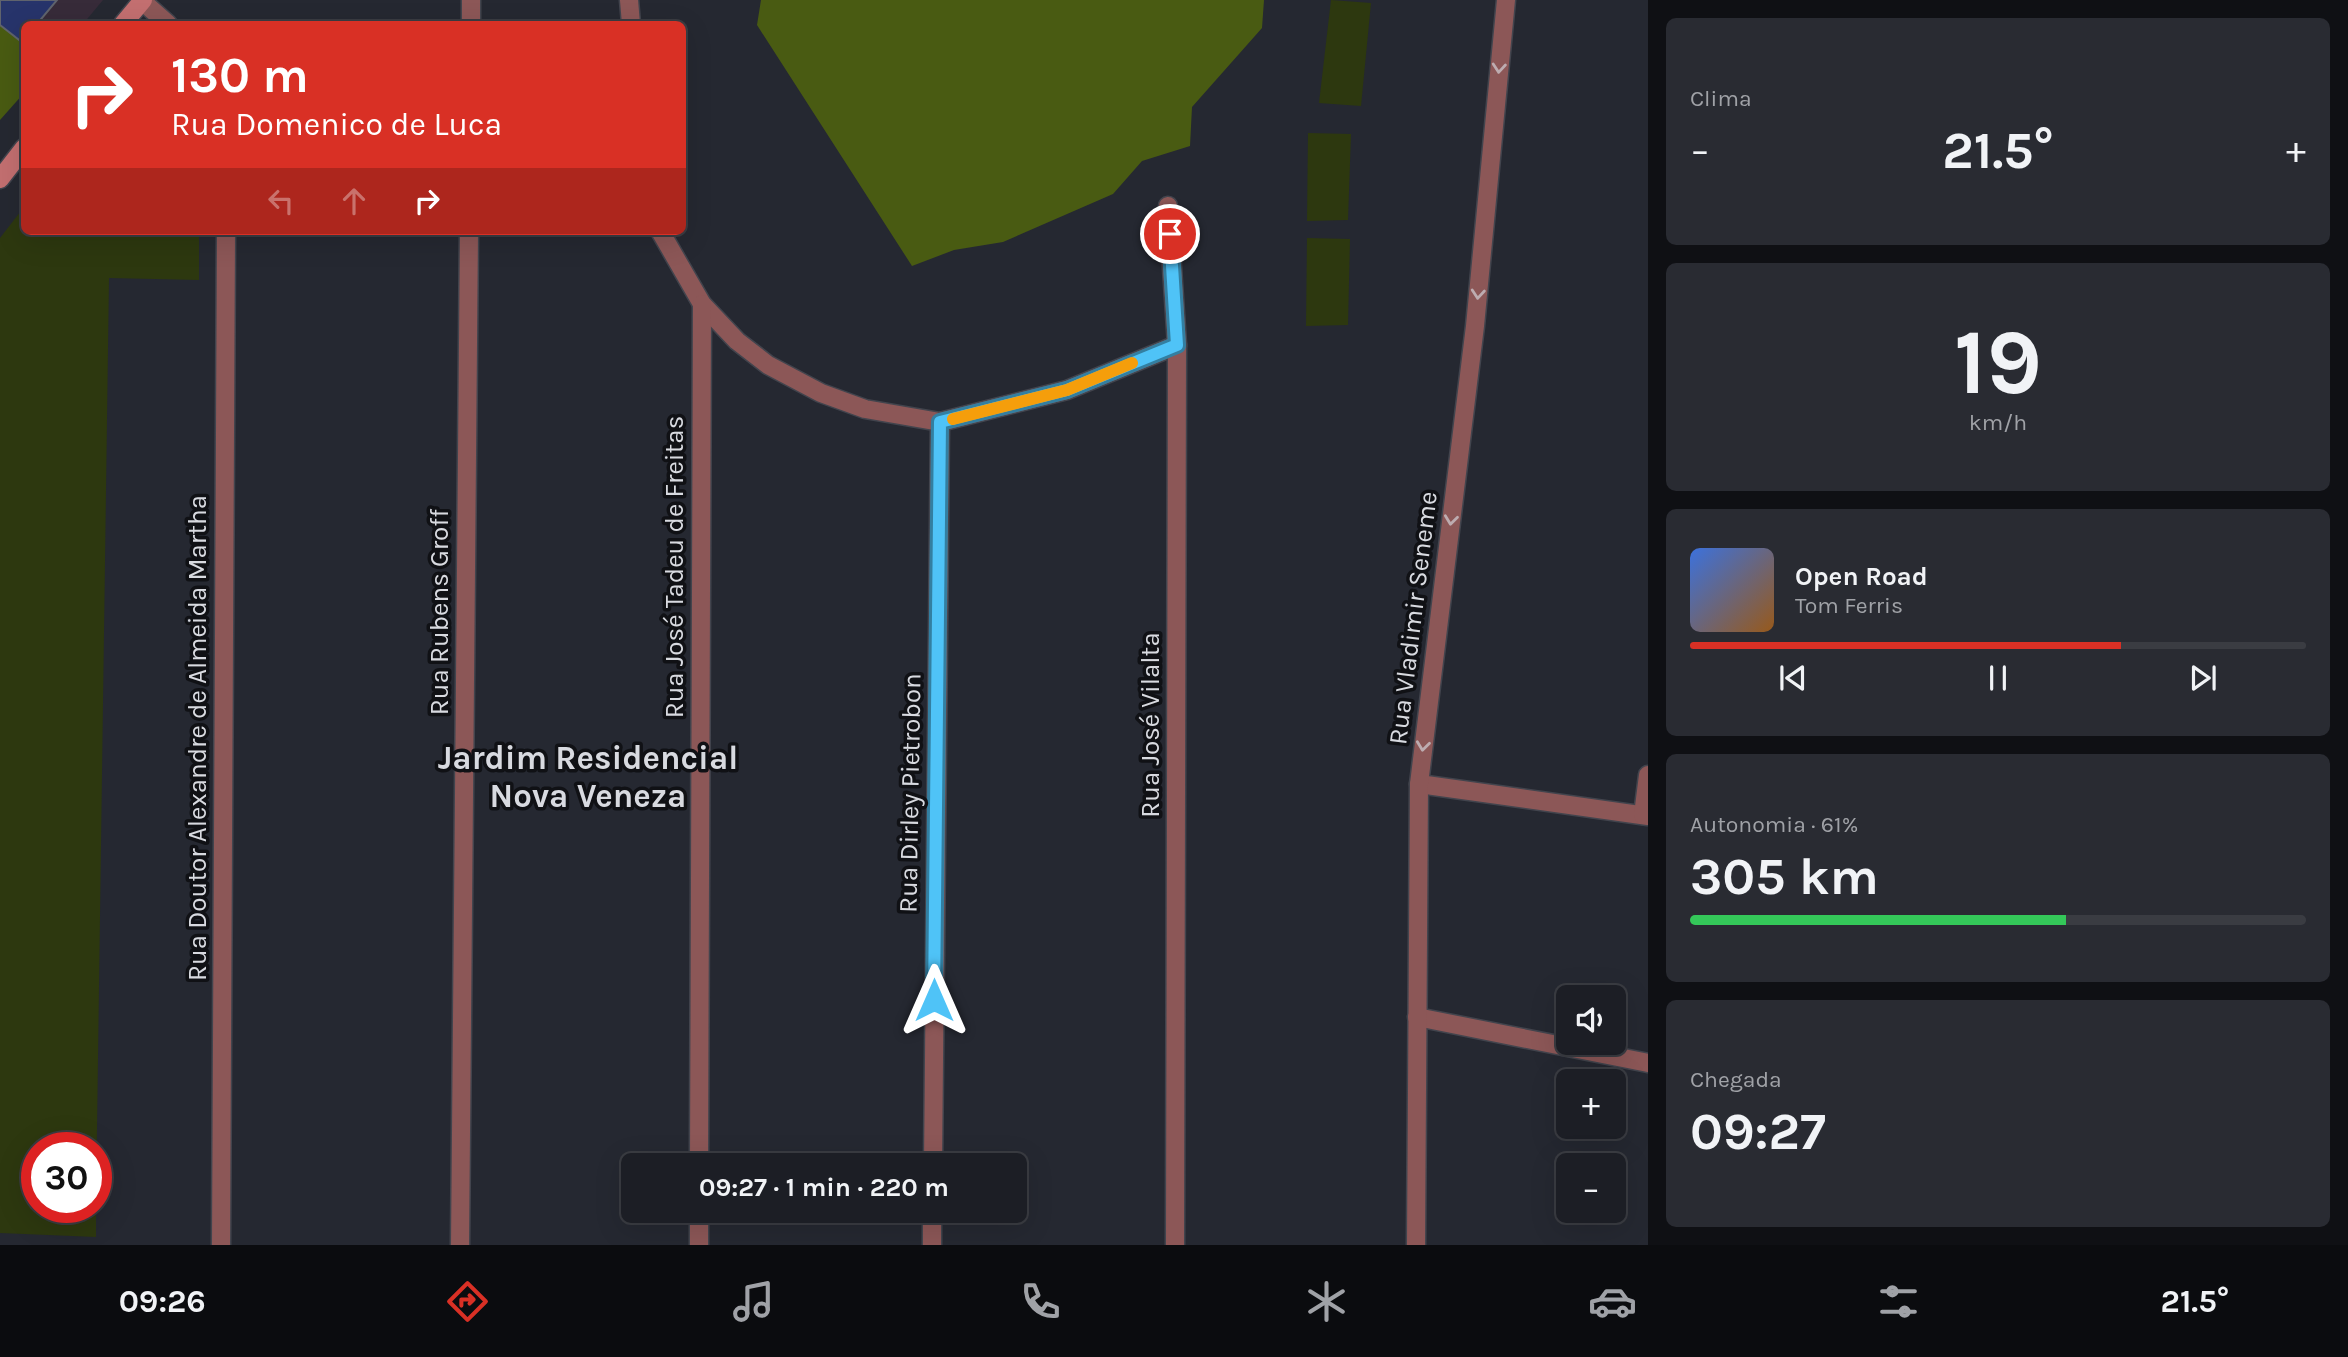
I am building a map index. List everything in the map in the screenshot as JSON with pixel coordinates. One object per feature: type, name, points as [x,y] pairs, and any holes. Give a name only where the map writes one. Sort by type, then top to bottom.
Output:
[{"type":"main road","points":[[125,21],[142,1]]},
{"type":"main road","points":[[0,179],[21,152]]},
{"type":"street","points":[[471,0],[471,21]]},
{"type":"street","points":[[629,0],[631,21]]},
{"type":"street","name":"Rua Vladimir Seneme","points":[[1416,1245],[1419,785],[1475,326],[1506,0]]},
{"type":"street","points":[[142,1],[165,21]]},
{"type":"street","name":"Rua José Vilalta","points":[[1168,206],[1177,345],[1175,1245]]},
{"type":"street","name":"Rua Doutor Alexandre de Almeida Martha","points":[[221,1245],[226,235]]},
{"type":"street","name":"Rua Rubens Groff","points":[[460,1245],[469,235]]},
{"type":"street","points":[[662,235],[702,304],[737,341],[768,365],[821,393],[865,409],[940,422],[1067,390],[1177,345]]},
{"type":"street","name":"Rua José Tadeu de Freitas","points":[[699,1153],[702,304]]},
{"type":"street","name":"Rua Dirley Pietrobon","points":[[933,1153],[940,422]]},
{"type":"street","points":[[1419,785],[1646,815],[1648,775]]},
{"type":"street","points":[[1417,1017],[1648,1063]]},
{"type":"street","points":[[699,1223],[699,1245]]},
{"type":"street","points":[[932,1223],[932,1245]]},
{"type":"shaded area","points":[[0,0],[103,0],[86,21],[21,21],[21,42],[0,25]]},
{"type":"green space","points":[[761,0],[1264,0],[1262,28],[1192,107],[1190,146],[1142,161],[1113,194],[1003,242],[954,250],[912,266],[757,25]]},
{"type":"green space","points":[[1331,0],[1371,3],[1361,106],[1319,103]]},
{"type":"green space","points":[[0,25],[21,42],[21,96],[0,120]]},
{"type":"green space","points":[[1308,133],[1351,134],[1348,220],[1307,221]]},
{"type":"green space","points":[[21,211],[21,235],[199,235],[199,280],[109,278],[97,1132],[21,1132],[21,1223],[96,1223],[96,1237],[0,1233],[0,238]]},
{"type":"green space","points":[[1307,238],[1350,239],[1348,325],[1306,326]]},
{"type":"building","points":[[0,0],[57,0],[40,21],[21,21],[21,41],[0,25]]},
{"type":"slow traffic","points":[[953,419],[1067,390],[1132,363]]},
{"type":"district","name":"Jardim Residencial Nova Veneza","points":[[588,777]]},
{"type":"route","points":[[934,1000],[940,422],[1067,390],[1177,345],[1170,234]]}]
